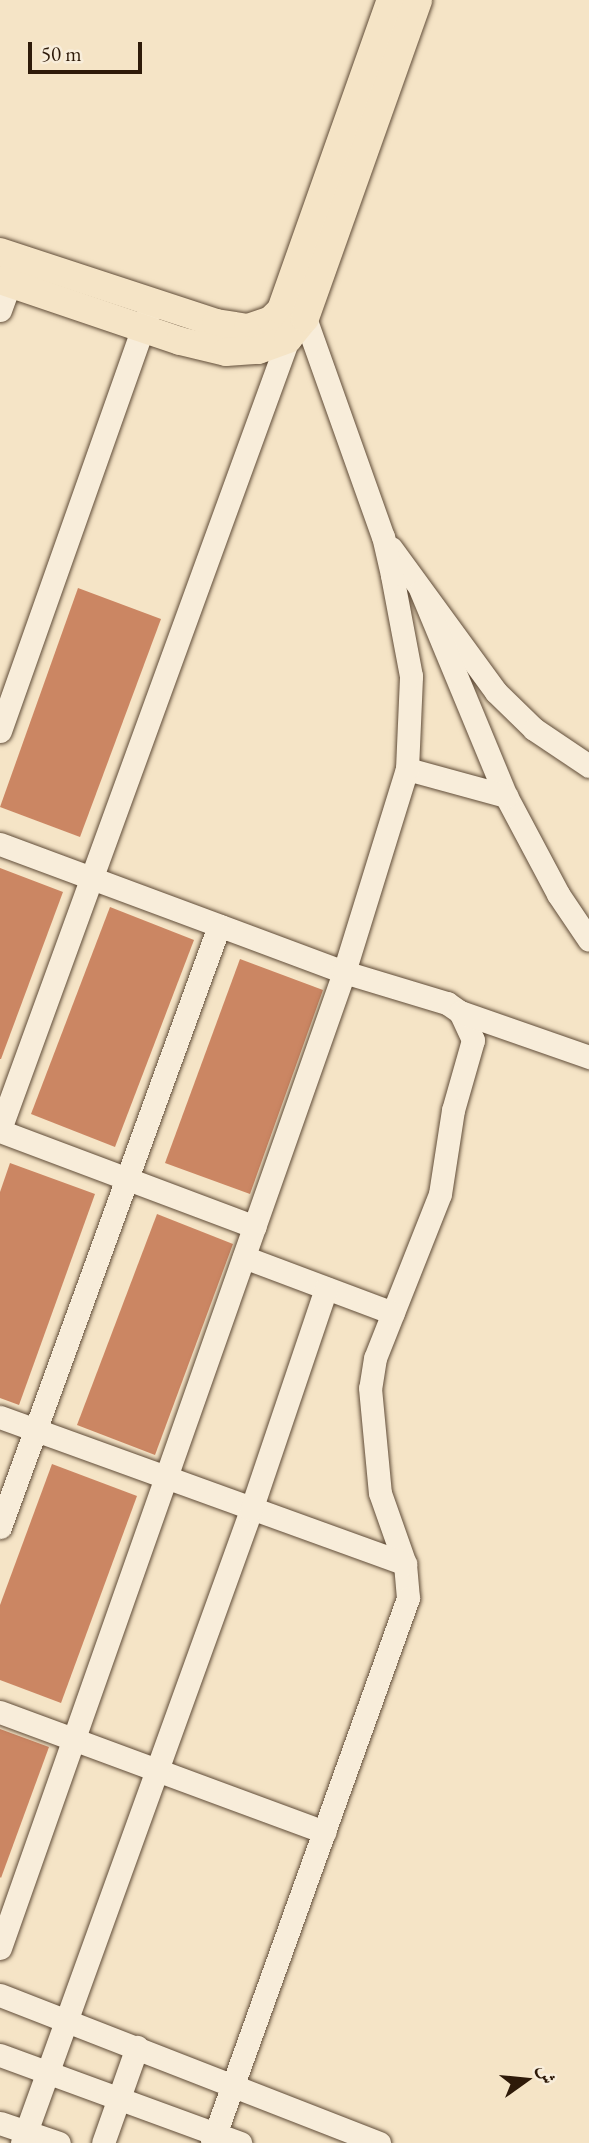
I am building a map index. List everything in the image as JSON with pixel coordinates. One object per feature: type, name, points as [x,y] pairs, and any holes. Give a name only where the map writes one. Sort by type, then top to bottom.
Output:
[{"type":"main road","points":[[390,41],[391,0]]},
{"type":"main road","points":[[0,251],[226,352],[258,350],[291,322],[390,41],[418,0]]},
{"type":"main road","points":[[5,281],[147,316]]},
{"type":"street","points":[[0,310],[5,281]]},
{"type":"street","points":[[0,732],[147,316]]},
{"type":"street","points":[[0,1948],[344,972],[407,769],[411,676],[383,537],[291,322]]},
{"type":"street","points":[[255,1227],[0,1130],[291,322]]},
{"type":"street","points":[[383,537],[496,692],[534,729],[589,766]]},
{"type":"street","points":[[421,591],[506,796],[558,894],[589,940]]},
{"type":"street","points":[[407,769],[506,796]]},
{"type":"street","points":[[0,844],[344,972],[429,996],[460,1012],[589,1057]]},
{"type":"street","points":[[0,1527],[219,926]]},
{"type":"street","points":[[213,2138],[406,1608],[405,1564],[380,1493],[371,1399],[375,1358],[446,1175],[451,1118],[473,1040],[460,1012]]},
{"type":"street","points":[[244,1257],[393,1313]]},
{"type":"street","points":[[24,2137],[251,1510],[326,1288]]},
{"type":"street","points":[[0,1417],[405,1564]]},
{"type":"street","points":[[0,1712],[325,1832]]},
{"type":"street","points":[[0,1995],[234,2085],[355,2138],[379,2143]]},
{"type":"street","points":[[103,2143],[136,2047]]},
{"type":"street","points":[[0,2055],[118,2098],[213,2138],[240,2143]]},
{"type":"street","points":[[0,2123],[24,2137],[59,2143]]},
{"type":"building","points":[[78,588],[161,619],[80,837],[0,807]]},
{"type":"building","points":[[0,868],[63,892],[1,1059],[0,1059]]},
{"type":"building","points":[[110,907],[194,940],[115,1147],[31,1114]]},
{"type":"building","points":[[240,959],[323,990],[250,1194],[165,1163]]},
{"type":"building","points":[[10,1163],[95,1194],[19,1405],[0,1398],[0,1192]]},
{"type":"building","points":[[157,1214],[233,1244],[155,1455],[77,1425]]},
{"type":"building","points":[[52,1464],[137,1496],[61,1703],[0,1680],[0,1605]]},
{"type":"building","points":[[0,1729],[49,1747],[1,1878],[0,1877]]}]
